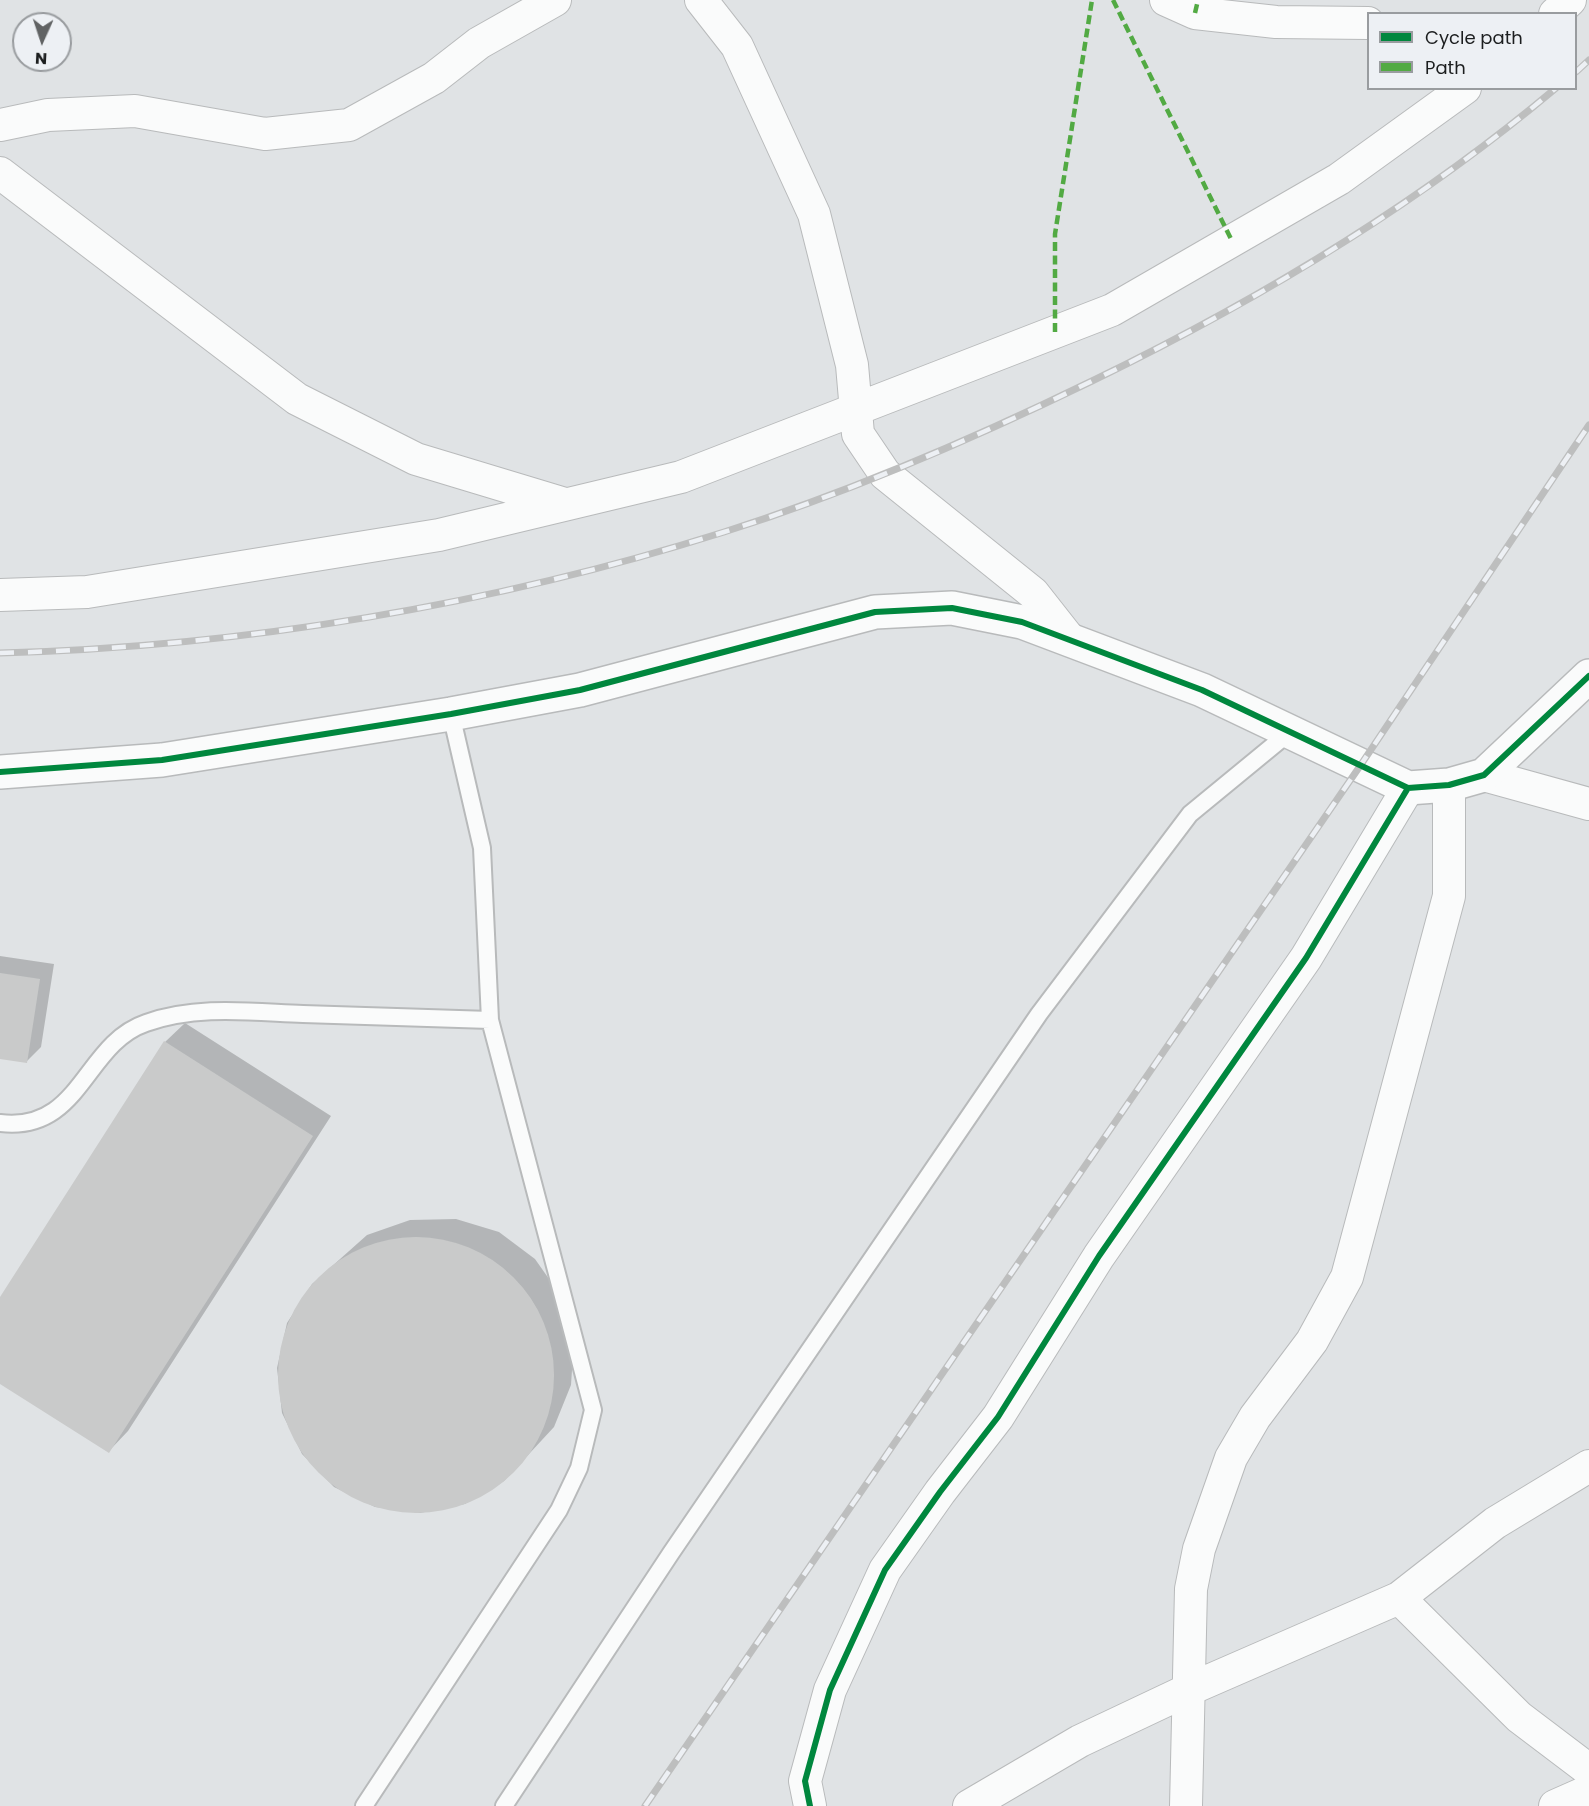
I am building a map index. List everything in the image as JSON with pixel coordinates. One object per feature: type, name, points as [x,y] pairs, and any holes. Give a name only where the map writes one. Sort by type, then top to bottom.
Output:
[{"type":"street","points":[[0,125],[48,115],[135,111],[265,134],[349,125],[434,78],[479,43],[555,0]]},
{"type":"street","points":[[701,0],[737,46],[814,214],[852,365],[858,408],[858,434],[885,474],[1033,593],[1070,640]]},
{"type":"street","points":[[1166,0],[1194,13],[1275,22],[1367,23]]},
{"type":"street","points":[[1557,12],[1570,0]]},
{"type":"street","points":[[0,595],[87,592],[438,535],[681,477],[1112,310],[1339,179],[1462,90]]},
{"type":"street","points":[[0,173],[297,399],[416,459],[566,504]]},
{"type":"street","points":[[0,772],[162,760],[451,714],[580,690],[875,612],[952,609],[1022,622],[1202,690],[1408,788],[1449,785],[1484,775],[1588,672]]},
{"type":"street","points":[[1484,775],[1589,804]]},
{"type":"street","points":[[1186,1806],[1191,1589],[1199,1549],[1231,1458],[1255,1417],[1312,1341],[1347,1277],[1449,896],[1449,785]]},
{"type":"street","points":[[810,1806],[805,1781],[830,1690],[885,1570],[940,1492],[998,1418],[1112,1237],[1306,958],[1408,788]]},
{"type":"street","points":[[969,1806],[1080,1741],[1190,1689],[1399,1598],[1495,1524],[1589,1466]]},
{"type":"street","points":[[1399,1598],[1519,1717],[1589,1770]]},
{"type":"street","points":[[1555,1806],[1589,1791]]},
{"type":"lane","points":[[364,1806],[559,1510],[579,1468],[593,1410],[490,1020],[482,849],[451,714]]},
{"type":"lane","points":[[504,1806],[670,1554],[1039,1014],[1190,814],[1291,731]]},
{"type":"lane","points":[[0,1123],[30,1123],[60,1109],[120,1036],[144,1023],[198,1010],[490,1020]]},
{"type":"building","points":[[0,973],[40,979],[27,1063],[0,1059]]},
{"type":"building","points":[[164,1041],[313,1136],[109,1453],[0,1384],[0,1297]]},
{"type":"building","points":[[430,1237],[469,1247],[481,1253],[504,1268],[523,1287],[544,1322],[552,1348],[554,1375],[552,1402],[544,1428],[531,1452],[514,1473],[493,1490],[469,1503],[430,1513],[402,1513],[363,1503],[351,1497],[328,1482],[309,1463],[288,1428],[280,1402],[278,1361],[288,1322],[294,1310],[309,1287],[328,1268],[363,1247],[389,1239]]},
{"type":"railway","points":[[1577,71],[1589,60]]},
{"type":"railway","points":[[0,653],[183,642],[366,618],[457,601],[636,558],[724,532],[818,500],[911,463],[1092,381],[1274,285],[1391,212],[1447,173],[1553,90]]},
{"type":"railway","points":[[645,1806],[1360,766],[1589,425]]},
{"type":"marked path","points":[[1055,332],[1055,234],[1092,0]]},
{"type":"marked path","points":[[1113,0],[1232,241]]},
{"type":"marked path","points":[[1195,13],[1198,0]]},
{"type":"cycle path","points":[[0,772],[162,760],[451,714],[580,690],[875,612],[952,608],[1022,622],[1202,690],[1408,788],[1449,785],[1484,775],[1589,676]]},
{"type":"cycle path","points":[[810,1806],[805,1781],[830,1690],[885,1570],[940,1492],[998,1417],[1099,1256],[1306,958],[1408,788]]}]
